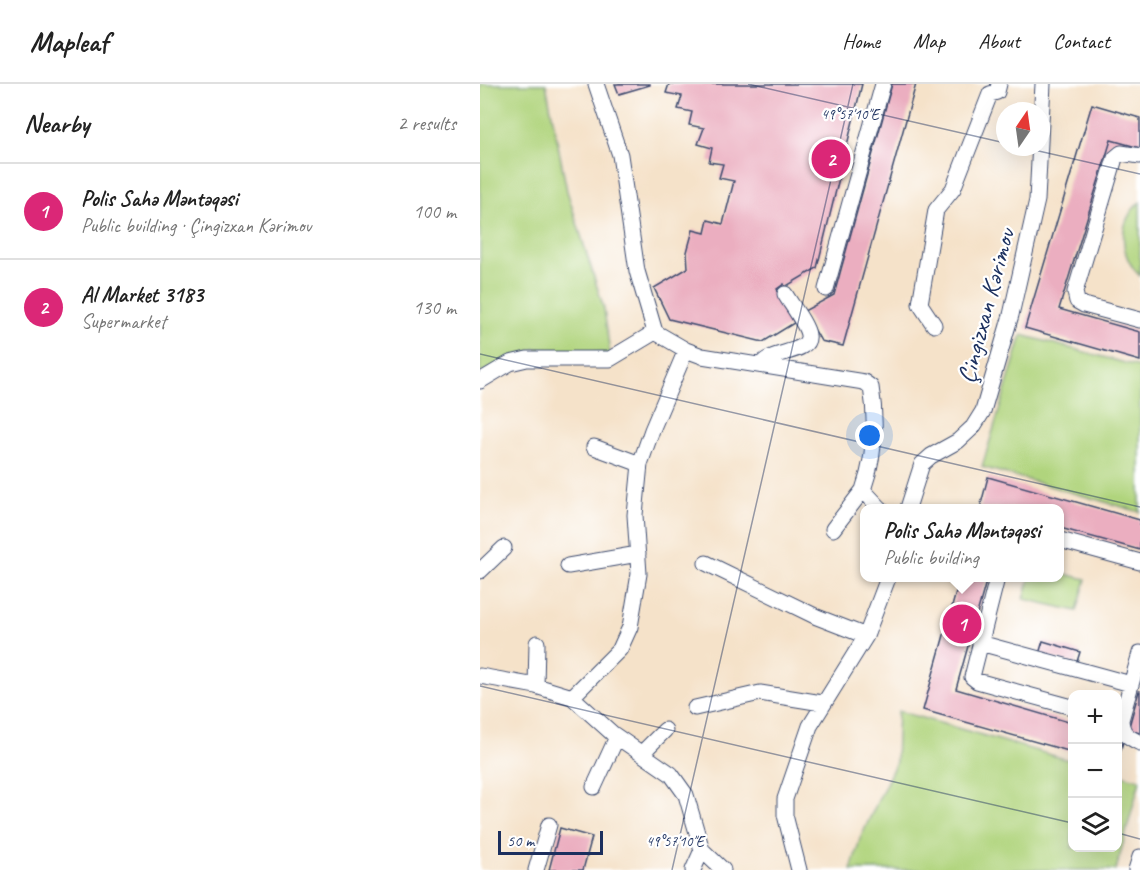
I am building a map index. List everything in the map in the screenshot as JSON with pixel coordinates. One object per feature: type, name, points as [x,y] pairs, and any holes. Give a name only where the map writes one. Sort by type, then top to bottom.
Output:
[{"type":"street","points":[[596,84],[620,155],[637,271],[655,332],[686,350],[761,365],[852,379],[864,382],[871,387],[876,426],[869,474],[863,490],[833,529]]},
{"type":"street","points":[[826,289],[883,84]]},
{"type":"street","points":[[934,325],[920,304],[936,210],[953,189],[990,94],[996,92],[999,84]]},
{"type":"street","name":"Çingizxan Kərimov","points":[[909,504],[922,464],[957,441],[973,427],[983,411],[1011,315],[1037,200],[1043,84]]},
{"type":"street","points":[[1140,156],[1121,153],[1115,159],[1075,292],[1077,301],[1084,305],[1140,320]]},
{"type":"street","points":[[761,365],[770,356],[802,348],[807,342],[808,334],[785,294]]},
{"type":"street","points":[[480,381],[510,363],[527,359],[610,358],[655,332]]},
{"type":"street","points":[[572,697],[620,649],[625,640],[638,588],[635,515],[640,464],[686,350]]},
{"type":"street","points":[[594,447],[640,464]]},
{"type":"street","points":[[863,490],[876,504]]},
{"type":"street","points":[[1064,541],[1140,561]]},
{"type":"street","points":[[480,571],[504,548]]},
{"type":"street","points":[[568,566],[638,554]]},
{"type":"street","points":[[706,563],[817,617],[866,636]]},
{"type":"street","points":[[799,870],[785,815],[785,799],[810,726],[822,703],[866,636],[886,582]]},
{"type":"street","points":[[996,582],[972,677],[977,681],[1068,706]]},
{"type":"street","points":[[980,643],[1131,684]]},
{"type":"street","points":[[536,686],[537,644]]},
{"type":"street","points":[[1122,711],[1140,653]]},
{"type":"street","points":[[480,676],[536,686],[572,697],[617,737],[642,753],[680,784],[702,850],[723,870]]},
{"type":"street","points":[[695,708],[760,693],[822,703]]},
{"type":"street","points":[[642,753],[665,730]]},
{"type":"street","points":[[1122,730],[1140,743]]},
{"type":"street","points":[[594,787],[617,737]]},
{"type":"street","points":[[536,870],[549,825]]},
{"type":"street","points":[[693,870],[702,850]]},
{"type":"street","points":[[1136,870],[1140,857]]},
{"type":"green space","points":[[480,84],[546,84],[567,191],[604,309],[610,354],[535,349],[480,373]]},
{"type":"green space","points":[[1140,202],[1140,276],[1128,258],[1124,229],[1127,219]]},
{"type":"green space","points":[[1022,335],[1140,367],[1140,512],[982,467]]},
{"type":"green space","points":[[1064,574],[1086,579],[1077,611],[1024,599],[1029,582],[1064,582]]},
{"type":"green space","points":[[898,711],[1068,760],[1068,852],[1121,852],[1116,870],[851,870],[860,839],[896,762]]},
{"type":"green space","points":[[1122,775],[1140,780],[1122,848]]},
{"type":"building","points":[[615,84],[650,84],[650,85],[619,94]]},
{"type":"building","points":[[669,84],[862,84],[817,268],[785,287],[784,284],[777,289],[794,323],[763,342],[669,319],[654,288],[688,268],[687,252],[693,230],[705,233],[708,220],[723,224],[734,181],[719,178],[723,164],[709,162],[712,148],[698,144],[704,128],[689,125],[692,112],[678,109],[682,96],[666,93]]},
{"type":"building","points":[[892,84],[916,84],[843,346],[821,341],[804,311],[834,295]]},
{"type":"building","points":[[1092,104],[1140,118],[1140,148],[1111,140],[1059,309],[1140,332],[1140,361],[1025,328]]},
{"type":"building","points":[[988,477],[1140,520],[1140,550],[1064,529],[1064,504],[981,504]]},
{"type":"building","points":[[959,582],[986,582],[956,689],[1068,722],[1068,751],[923,710]]},
{"type":"building","points":[[1043,641],[1080,652],[1076,665],[1039,654]]},
{"type":"building","points":[[1140,691],[1140,733],[1128,730]]},
{"type":"building","points":[[560,828],[592,837],[583,870],[549,870]]},
{"type":"place","name":"Al Market 3183","points":[[831,159]]},
{"type":"place","name":"Polis Sahə Məntəqəsi","points":[[962,624]]}]
